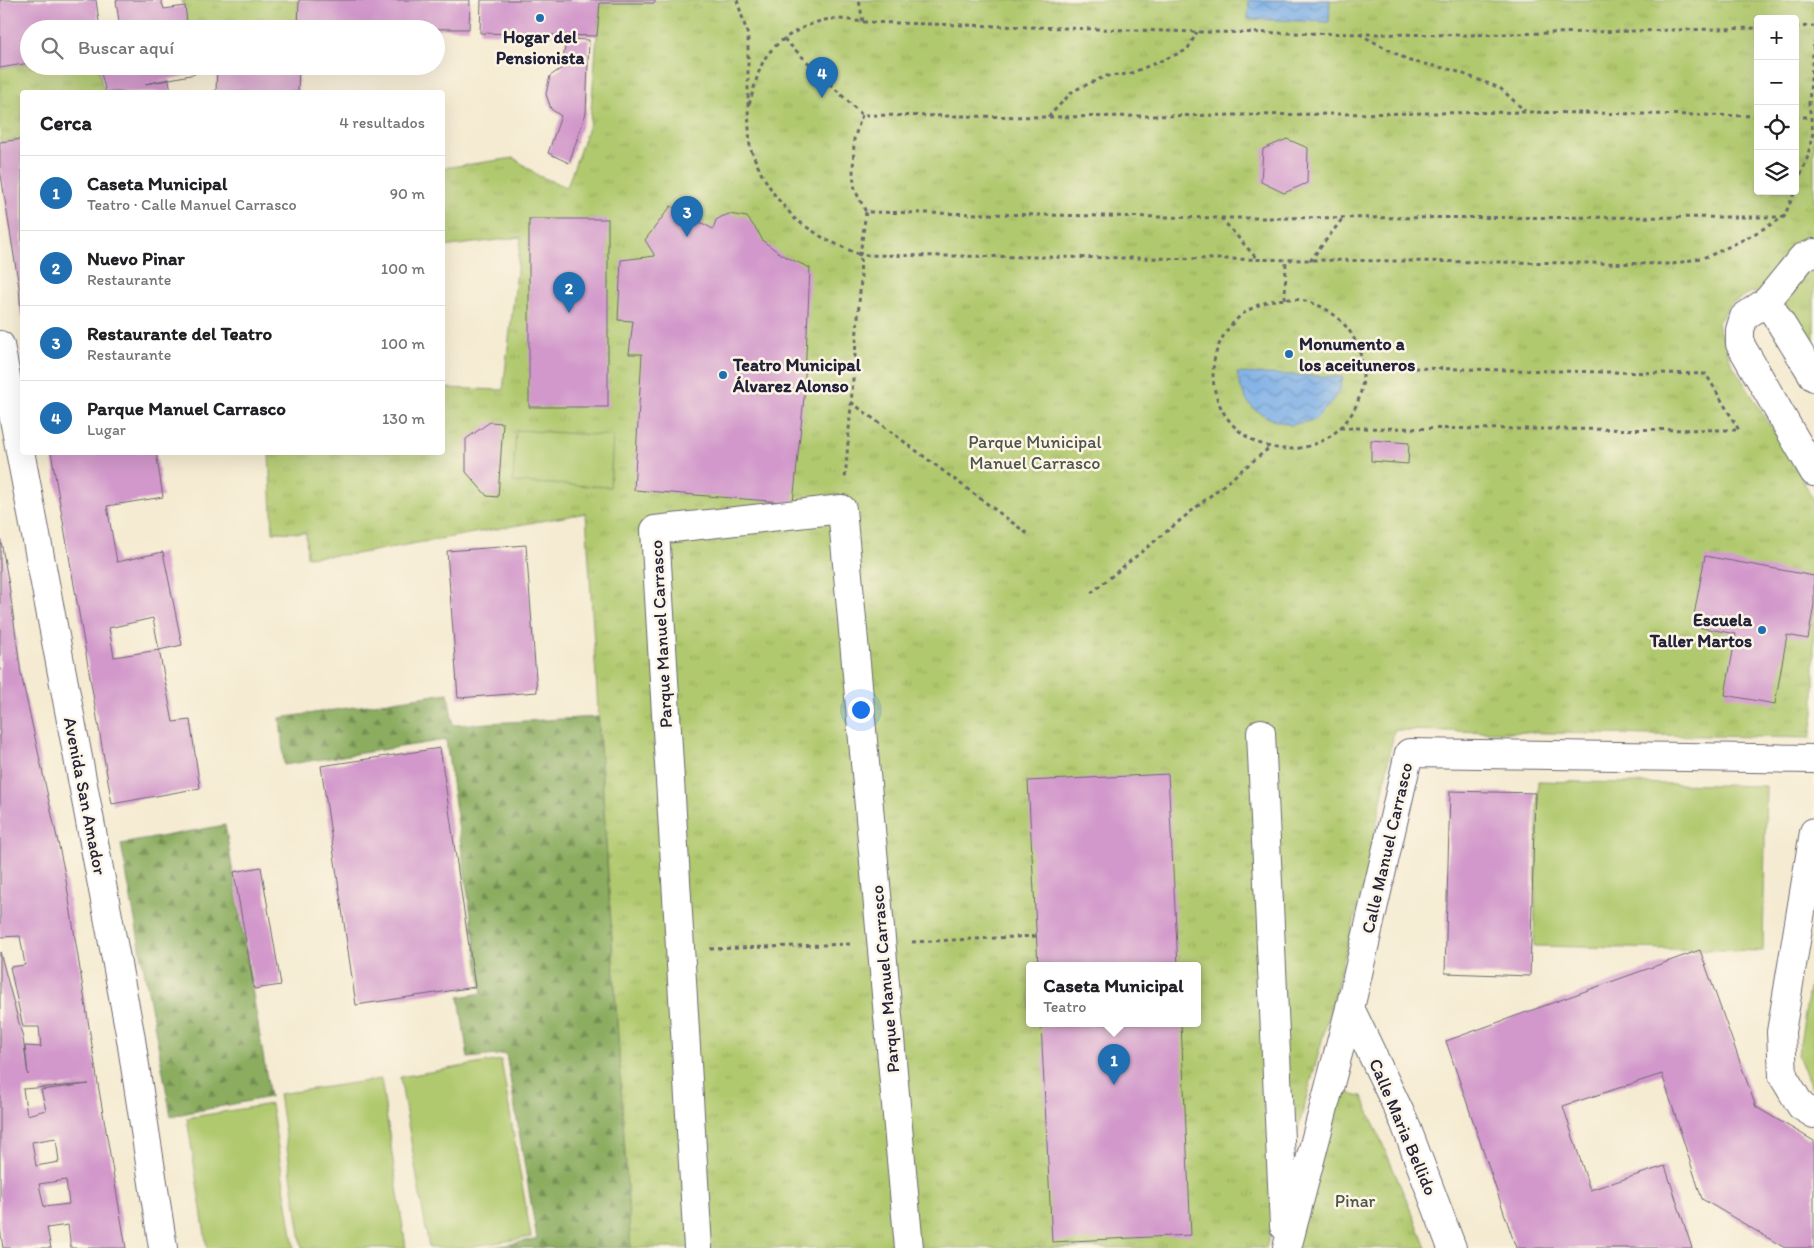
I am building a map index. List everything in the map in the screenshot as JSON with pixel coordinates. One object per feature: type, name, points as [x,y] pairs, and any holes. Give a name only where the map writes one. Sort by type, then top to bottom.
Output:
[{"type":"street","points":[[1814,252],[1802,258],[1767,301],[1744,317],[1740,330],[1740,344],[1814,472]]},
{"type":"street","points":[[1767,301],[1814,377]]},
{"type":"street","name":"Avenida San Amador","points":[[0,345],[20,451]]},
{"type":"street","name":"Avenida San Amador","points":[[21,455],[130,1033],[164,1248]]},
{"type":"street","name":"Parque Manuel Carrasco","points":[[698,1248],[655,530],[842,509],[909,1248]]},
{"type":"street","points":[[1261,733],[1286,1248]]},
{"type":"street","name":"Calle Manuel Carrasco","points":[[1286,1248],[1350,1008],[1410,753],[1814,759]]},
{"type":"street","points":[[1814,832],[1781,1032],[1783,1076],[1801,1106],[1814,1114]]},
{"type":"street","name":"Calle Maria Bellido","points":[[1350,1008],[1404,1121],[1452,1248]]},
{"type":"path","points":[[737,0],[748,36],[750,148],[761,173],[776,197],[796,220],[825,239],[860,255],[1673,264],[1709,256],[1747,238],[1784,217],[1793,195]]},
{"type":"path","points":[[859,0],[863,22]]},
{"type":"path","points":[[748,109],[764,61],[771,50],[784,39],[809,26],[832,19],[863,22],[1198,32],[1358,34],[1466,35],[1754,28]]},
{"type":"path","points":[[1799,27],[1814,26]]},
{"type":"path","points":[[1047,118],[1073,91],[1106,76],[1129,74],[1187,50],[1198,32]]},
{"type":"path","points":[[1358,34],[1410,61],[1453,70],[1500,88],[1526,112]]},
{"type":"path","points":[[784,39],[862,115],[1047,118],[1526,112],[1754,116]]},
{"type":"path","points":[[1799,179],[1813,133],[1810,104],[1814,40]]},
{"type":"path","points":[[842,509],[861,279],[860,255],[866,212],[855,190],[853,174],[854,139],[862,115]]},
{"type":"path","points":[[1799,117],[1811,117]]},
{"type":"path","points":[[866,212],[1221,218],[1784,217]]},
{"type":"path","points":[[1221,218],[1258,260]]},
{"type":"path","points":[[1310,261],[1344,218]]},
{"type":"path","points":[[1285,299],[1286,261]]},
{"type":"path","points":[[1294,298],[1311,302],[1327,309],[1340,320],[1351,334],[1359,349],[1363,366],[1361,389],[1354,410],[1340,428],[1319,443],[1295,450],[1270,448],[1248,438],[1230,423],[1218,403],[1212,379],[1214,356],[1224,334],[1239,316],[1260,304],[1277,299],[1285,299],[1294,298]]},
{"type":"path","points":[[1340,428],[1739,430],[1706,374],[1363,366]]},
{"type":"path","points":[[851,402],[1030,534]]},
{"type":"path","points":[[1090,593],[1270,448]]},
{"type":"path","points":[[680,950],[1036,936]]},
{"type":"green space","points":[[182,0],[298,0],[297,20],[187,20]]},
{"type":"green space","name":"Parque Municipal Manuel Carrasco","points":[[600,0],[1814,0],[1814,377],[1767,301],[1753,292],[1730,304],[1717,324],[1731,362],[1798,471],[1814,501],[1814,713],[1810,738],[1394,730],[1370,862],[1266,1248],[631,1248],[586,513],[356,554],[307,557],[306,533],[273,532],[269,455],[445,455],[445,388],[503,390],[521,237],[445,247],[445,168],[514,158],[539,176],[567,187],[590,122]]},
{"type":"green space","points":[[20,65],[20,75],[100,75],[104,90],[20,90],[20,139],[0,142],[0,68]]},
{"type":"green space","points":[[516,430],[613,436],[610,487],[513,482]]},
{"type":"green space","points":[[448,693],[453,725],[598,717],[631,1248],[489,1248],[537,1239],[506,1054],[468,1058],[459,997],[482,993],[446,740],[284,765],[280,718]]},
{"type":"green space","points":[[1538,781],[1766,786],[1763,951],[1534,946]]},
{"type":"green space","points":[[225,825],[270,1097],[171,1116],[121,844]]},
{"type":"green space","points":[[1814,960],[1814,1095],[1798,1055]]},
{"type":"green space","points":[[501,1060],[531,1237],[464,1248],[429,1248],[400,1077]]},
{"type":"green space","points":[[381,1079],[406,1248],[302,1248],[279,1094]]},
{"type":"green space","name":"Pinar","points":[[1348,1093],[1362,1096],[1427,1248],[1294,1248],[1339,1095]]},
{"type":"green space","points":[[271,1104],[294,1248],[207,1248],[187,1118]]},
{"type":"water","points":[[1249,0],[1330,0],[1329,22],[1248,19]]},
{"type":"water","points":[[1237,373],[1343,377],[1340,390],[1330,404],[1314,420],[1291,425],[1271,419],[1255,410],[1247,401],[1240,386]]},
{"type":"building","points":[[0,0],[96,0],[99,20],[20,20],[20,65],[0,68]]},
{"type":"building","points":[[116,0],[161,0],[164,9],[185,6],[187,20],[119,20]]},
{"type":"building","points":[[299,0],[470,0],[469,29],[445,29],[445,20],[298,20]]},
{"type":"building","name":"Hogar del Pensionista","points":[[481,0],[655,0],[655,3],[600,3],[597,36],[480,33]]},
{"type":"building","points":[[566,39],[589,40],[586,113],[569,163],[548,153],[561,116],[551,109],[546,94],[550,76],[562,68]]},
{"type":"building","points":[[101,75],[190,75],[145,84],[169,80],[171,90],[105,90]]},
{"type":"building","points":[[217,75],[299,75],[298,90],[216,90]]},
{"type":"building","points":[[20,139],[20,302],[0,169],[0,142]]},
{"type":"building","points":[[1287,139],[1308,148],[1307,183],[1284,193],[1261,182],[1263,149]]},
{"type":"building","name":"Teatro Municipal Álvarez Alonso","points":[[671,206],[713,229],[716,220],[729,214],[747,217],[763,241],[782,255],[810,268],[804,397],[793,503],[634,490],[642,354],[629,354],[633,321],[618,320],[621,260],[655,256],[645,240]]},
{"type":"building","points":[[529,219],[608,219],[608,407],[529,407]]},
{"type":"building","points":[[490,422],[503,423],[498,497],[487,496],[466,472],[466,439]]},
{"type":"building","points":[[1371,440],[1409,443],[1408,464],[1371,461]]},
{"type":"building","points":[[52,455],[156,455],[163,497],[107,506],[117,562],[163,552],[182,645],[159,650],[173,722],[190,720],[200,788],[112,804]],"holes":[[[153,618],[159,650],[114,657],[109,628]]]},
{"type":"building","points":[[0,536],[9,585],[21,674],[65,874],[126,1248],[71,1248],[68,1225],[47,1228],[51,1248],[3,1248],[0,1228],[0,952],[23,1038],[28,1075],[25,1046],[41,1047],[39,1027],[23,1027],[10,967],[25,965],[20,936],[0,937]],"holes":[[[89,1084],[41,1090],[46,1110],[27,1115],[23,1089]],[[56,1138],[59,1162],[36,1166],[32,1142]],[[66,1180],[69,1204],[44,1207],[39,1184]]]},
{"type":"building","points":[[526,545],[537,692],[458,698],[447,551]]},
{"type":"building","name":"Escuela Taller Martos","points":[[1705,556],[1814,576],[1814,605],[1808,639],[1787,635],[1775,704],[1725,695],[1736,634],[1692,626]]},
{"type":"building","points":[[440,748],[475,987],[356,1005],[321,766]]},
{"type":"building","points":[[1168,774],[1178,962],[1038,962],[1028,781]]},
{"type":"building","points":[[1450,791],[1535,793],[1530,976],[1445,973]]},
{"type":"building","points":[[261,867],[281,985],[254,989],[234,872]]},
{"type":"building","points":[[1700,950],[1756,1107],[1814,1141],[1814,1248],[1785,1248],[1702,1199],[1662,1074],[1563,1106],[1590,1190],[1665,1166],[1692,1248],[1516,1248],[1446,1041]]},
{"type":"building","points":[[1041,1027],[1181,1027],[1191,1235],[1052,1242]]},
{"type":"place","name":"Hogar del Pensionista","points":[[540,18]]},
{"type":"place","name":"Parque Manuel Carrasco","points":[[822,98]]},
{"type":"place","name":"Restaurante del Teatro","points":[[687,237]]},
{"type":"place","name":"Nuevo Pinar","points":[[569,313]]},
{"type":"place","name":"Monumento a los aceituneros","points":[[1289,354]]},
{"type":"place","name":"Teatro Municipal Álvarez Alonso","points":[[723,375]]},
{"type":"place","name":"Escuela Taller Martos","points":[[1762,630]]},
{"type":"place","name":"Caseta Municipal","points":[[1114,1085]]}]
